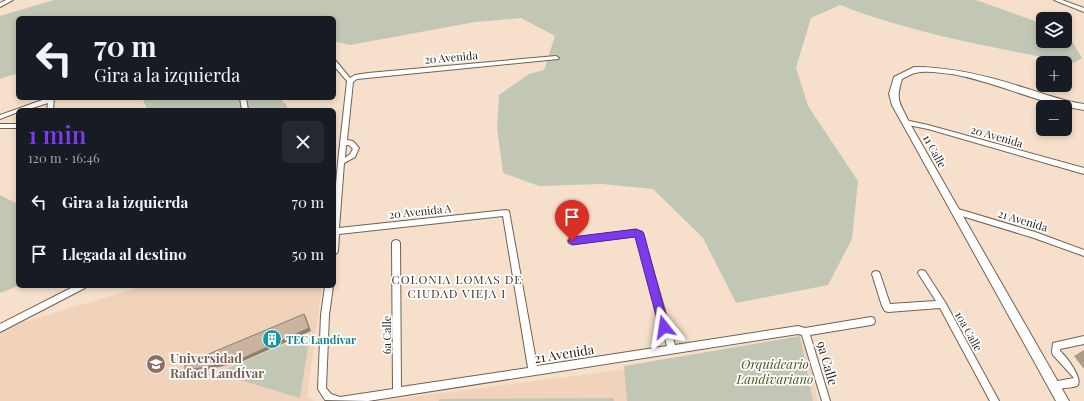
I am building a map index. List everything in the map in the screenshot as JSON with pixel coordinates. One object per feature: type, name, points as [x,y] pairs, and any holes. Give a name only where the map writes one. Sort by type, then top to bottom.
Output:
[{"type":"street","points":[[0,5],[10,0]]},
{"type":"street","points":[[1057,0],[1084,10]]},
{"type":"street","name":"20 Avenida","points":[[350,81],[355,77],[368,75],[556,58]]},
{"type":"street","points":[[336,64],[350,81],[340,162],[336,238]]},
{"type":"street","name":"11 Calle","points":[[1063,401],[905,122],[895,102],[893,89],[896,81],[904,74],[923,69],[938,69],[963,73],[1061,103],[1084,107]]},
{"type":"street","points":[[24,108],[48,100]]},
{"type":"street","points":[[0,117],[16,111]]},
{"type":"street","name":"20 Avenida","points":[[905,122],[928,127],[1084,171]]},
{"type":"street","points":[[0,126],[16,126]]},
{"type":"street","points":[[340,162],[354,156],[356,148],[351,143],[343,142]]},
{"type":"street","name":"21 Avenida","points":[[955,211],[1035,235],[1084,253]]},
{"type":"street","name":"20 Avenida A","points":[[337,231],[506,213],[533,370]]},
{"type":"street","points":[[572,241],[636,233],[639,234],[672,350]]},
{"type":"street","name":"6a Calle","points":[[396,243],[397,392]]},
{"type":"street","name":"10a Calle","points":[[922,273],[942,304],[994,401]]},
{"type":"street","points":[[876,274],[885,304],[888,308],[942,304]]},
{"type":"street","points":[[0,328],[78,288]]},
{"type":"street","name":"21 Avenida","points":[[329,288],[322,389],[328,398],[340,401],[798,330],[805,332],[872,321]]},
{"type":"street","name":"9a Calle","points":[[805,332],[826,401]]},
{"type":"street","points":[[1055,385],[1076,382],[1079,380],[1079,376],[1056,352],[1056,346],[1084,340]]},
{"type":"shaded area","name":"Universidad Rafael Landívar","points":[[137,288],[322,288],[307,397],[315,401],[0,401],[0,329]]},
{"type":"shaded area","name":"Orquideario Landivariano","points":[[805,342],[818,401],[381,401],[690,361]]},
{"type":"green space","points":[[54,0],[976,0],[1036,21],[1036,48],[1072,48],[1072,42],[1082,58],[1074,63],[1072,63],[1072,56],[1036,56],[955,39],[896,24],[840,5],[811,18],[796,68],[808,106],[858,181],[852,239],[828,285],[736,303],[703,238],[653,189],[602,184],[539,186],[503,173],[497,128],[499,95],[529,74],[544,70],[555,36],[521,18],[475,22],[350,45],[336,42],[336,16],[16,16],[16,74],[0,79],[0,16]]},
{"type":"green space","points":[[143,100],[282,100],[287,106],[287,108],[147,108]]},
{"type":"green space","points":[[0,195],[16,203],[16,287],[0,293]]},
{"type":"green space","points":[[310,334],[300,398],[227,376],[226,369]]},
{"type":"green space","name":"Orquideario Landivariano","points":[[800,336],[813,401],[627,401],[624,366]]},
{"type":"green space","points":[[614,398],[614,401],[439,401],[439,399]]},
{"type":"building","name":"TEC Landívar","points":[[304,314],[309,328],[239,360],[185,371],[185,364]]},
{"type":"place","name":"TEC Landívar","points":[[272,339]]},
{"type":"place","name":"Universidad Rafael Landívar","points":[[156,364]]},
{"type":"district","name":"COLONIA LOMAS DE CIUDAD VIEJA I","points":[[457,286]]},
{"type":"route","points":[[572,241],[636,233],[639,234],[664,327]]}]
